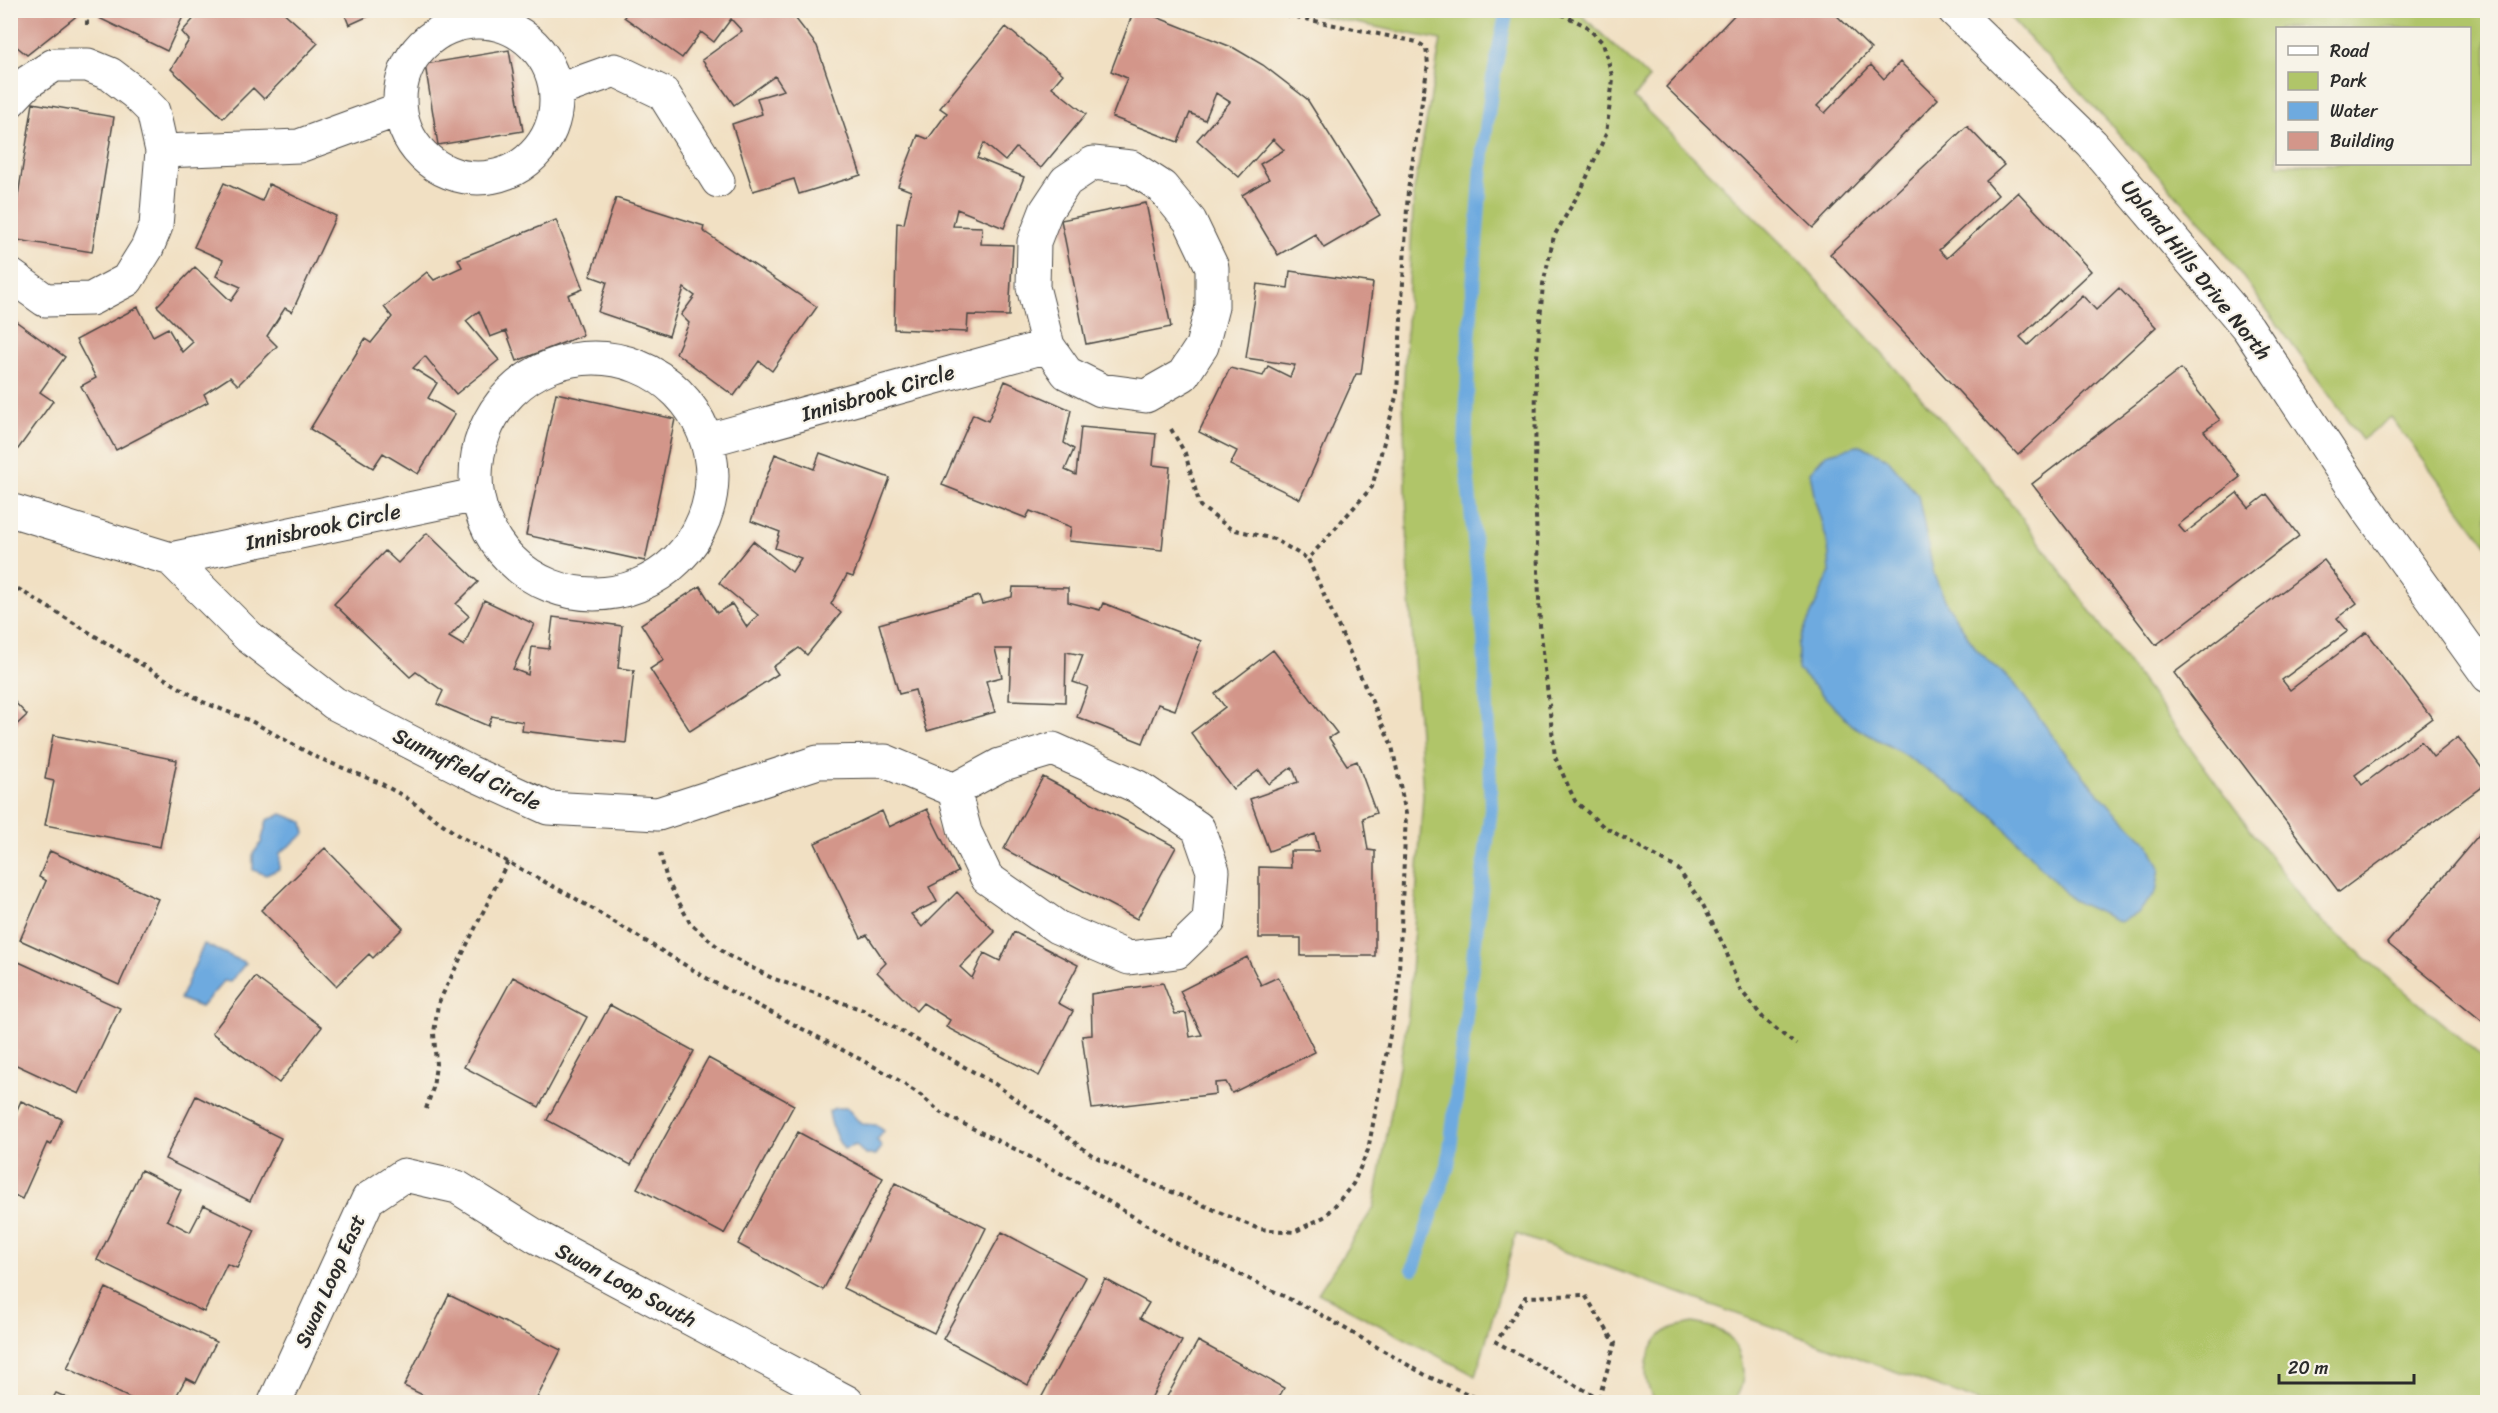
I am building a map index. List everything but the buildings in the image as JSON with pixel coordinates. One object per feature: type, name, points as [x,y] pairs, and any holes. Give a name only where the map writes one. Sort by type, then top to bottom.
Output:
[{"type":"street","name":"Upland Hills Drive North","points":[[1954,10],[2092,144],[2247,328],[2367,508],[2487,676]]},
{"type":"street","points":[[469,22],[493,23],[517,32],[536,47],[549,67],[556,91],[554,118],[544,143],[525,163],[500,175],[474,177],[447,172],[424,156],[408,134],[400,109],[401,84],[409,62],[425,42],[445,28],[469,22]]},
{"type":"street","points":[[10,101],[28,81],[54,65],[88,65],[110,74],[135,93],[153,111],[162,151],[156,226],[147,248],[127,280],[91,299],[45,300],[10,275]]},
{"type":"street","points":[[556,91],[615,70],[663,93],[718,181]]},
{"type":"street","points":[[162,151],[300,146],[400,109]]},
{"type":"street","points":[[1093,163],[1131,167],[1162,187],[1190,221],[1212,267],[1212,307],[1202,346],[1183,375],[1146,396],[1101,390],[1067,373],[1048,346],[1034,286],[1034,242],[1046,211],[1066,181],[1093,163]]},
{"type":"street","name":"Innisbrook Circle","points":[[708,440],[1048,346]]},
{"type":"street","points":[[585,357],[625,362],[661,378],[690,405],[708,440],[714,479],[706,517],[687,551],[658,577],[622,592],[583,595],[545,585],[513,564],[489,533],[476,495],[476,456],[489,419],[513,388],[546,367],[585,357]]},
{"type":"street","name":"Innisbrook Circle","points":[[171,559],[476,495]]},
{"type":"street","points":[[10,510],[171,559]]},
{"type":"street","name":"Sunnyfield Circle","points":[[171,559],[249,637],[334,703],[469,772],[548,808],[658,813],[818,762],[885,762],[954,790]]},
{"type":"street","points":[[1053,749],[1138,788],[1198,828],[1214,872],[1209,921],[1177,952],[1129,958],[1057,927],[987,878],[965,832],[954,790],[1000,765],[1053,749]]},
{"type":"street","name":"Swan Loop East","points":[[275,1402],[368,1198],[404,1175]]},
{"type":"street","name":"Swan Loop South","points":[[404,1175],[457,1187],[537,1237],[847,1402]]},
{"type":"path","points":[[1262,10],[1417,42],[1426,48],[1428,64],[1408,190],[1397,393],[1372,487],[1308,560]]},
{"type":"path","points":[[1553,10],[1586,26],[1603,43],[1612,79],[1606,134],[1582,188],[1554,236],[1543,284],[1536,369],[1535,489],[1540,626],[1555,757],[1575,801],[1603,826],[1678,869],[1702,903],[1725,948],[1740,988],[1764,1018],[1796,1045]]},
{"type":"path","points":[[658,813],[658,844],[667,880],[690,923],[727,955],[772,978],[864,1010],[995,1084],[1092,1155],[1119,1168],[1260,1229],[1294,1232],[1326,1216],[1353,1184],[1368,1150],[1398,993],[1406,814],[1392,746],[1308,560],[1274,539],[1231,529],[1200,506],[1185,453],[1167,423],[1146,396]]},
{"type":"path","points":[[10,584],[203,702],[250,721],[316,757],[380,783],[407,798],[459,836],[573,897],[713,982],[892,1076],[922,1096],[941,1113],[1057,1171],[1119,1206],[1176,1243],[1318,1314],[1427,1376],[1486,1402]]},
{"type":"path","points":[[426,1109],[433,1088],[436,1065],[434,1033],[438,1004],[508,861]]},
{"type":"path","points":[[1599,1398],[1615,1343],[1585,1295],[1526,1297],[1496,1342],[1599,1398],[1608,1402]]},
{"type":"green space","points":[[1296,11],[1577,11],[1649,78],[1634,98],[1799,261],[1988,472],[2311,912],[2487,1061],[2487,1402],[1980,1402],[1516,1234],[1476,1376],[1318,1293],[1374,1207],[1408,1016],[1423,795],[1409,583],[1403,395],[1414,190],[1441,40]]},
{"type":"green space","points":[[2004,11],[2487,11],[2487,545],[2391,417],[2362,440],[2207,228]]},
{"type":"green space","points":[[1693,1323],[1717,1329],[1726,1335],[1738,1352],[1742,1362],[1742,1384],[1732,1402],[1657,1402],[1651,1394],[1646,1374],[1650,1352],[1655,1343],[1670,1329]]},
{"type":"water","points":[[1860,445],[1887,458],[1918,495],[1934,575],[1948,606],[1977,650],[2014,683],[2074,765],[2111,807],[2149,844],[2160,868],[2156,892],[2138,913],[2120,922],[2072,900],[1991,814],[1900,752],[1853,726],[1798,670],[1798,644],[1830,572],[1828,544],[1815,501],[1810,472],[1826,454]]},
{"type":"water","points":[[282,814],[303,822],[305,834],[280,853],[279,869],[266,875],[253,870],[253,854],[261,843],[267,820]]},
{"type":"water","points":[[204,944],[246,963],[230,982],[224,981],[201,1007],[180,999]]},
{"type":"water","points":[[835,1108],[847,1108],[861,1124],[876,1125],[884,1131],[877,1140],[882,1147],[876,1155],[865,1155],[856,1145],[844,1149],[836,1136],[829,1111]]},
{"type":"waterway","points":[[1413,1269],[1448,1166],[1491,808],[1484,637],[1465,452],[1469,342],[1483,151],[1493,78],[1507,10]]}]
